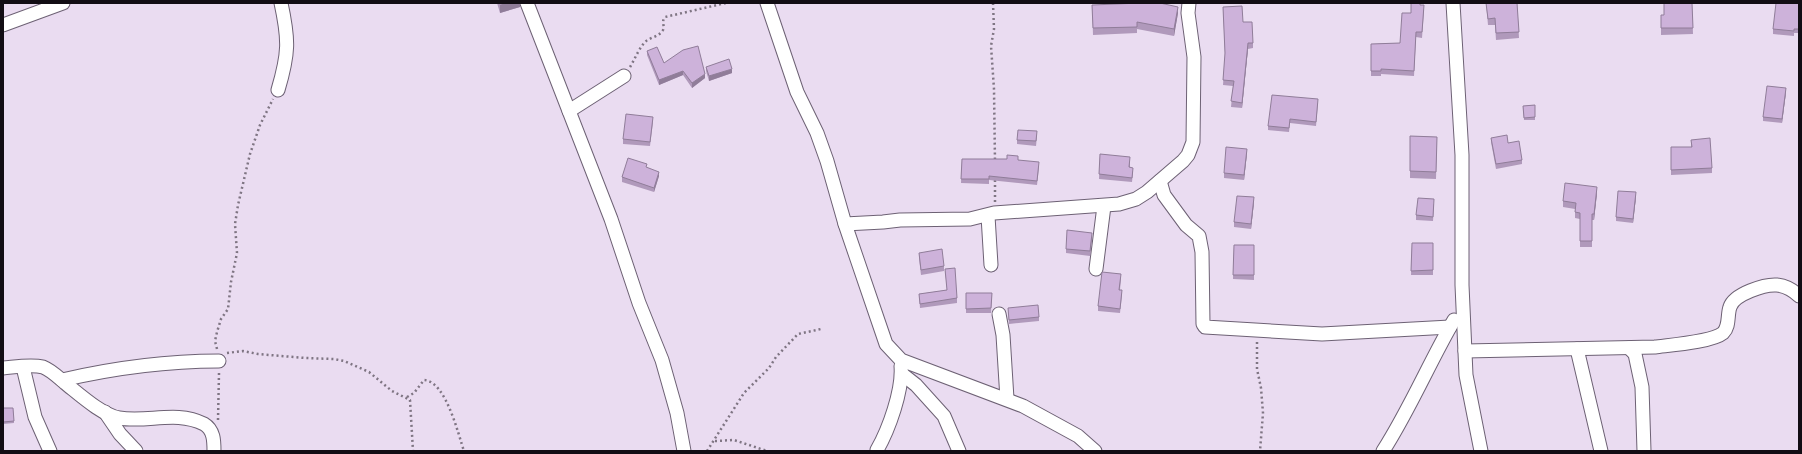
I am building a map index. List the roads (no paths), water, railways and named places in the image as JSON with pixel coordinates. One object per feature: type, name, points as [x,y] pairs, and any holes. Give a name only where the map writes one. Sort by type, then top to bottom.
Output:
[{"type":"street","points":[[3,25],[63,3]]},
{"type":"street","points":[[278,90],[288,44],[287,30],[281,3]]},
{"type":"street","points":[[527,3],[611,219],[639,303],[662,360],[677,413],[684,451]]},
{"type":"street","points":[[766,3],[797,92],[827,161],[845,224],[886,344],[901,360],[1023,406],[1078,436],[1095,451]]},
{"type":"street","points":[[845,224],[900,220],[970,219],[991,215],[1104,206],[1136,199],[1183,161],[1188,155],[1193,142],[1194,57],[1188,13],[1189,3]]},
{"type":"street","points":[[1453,3],[1462,156],[1462,300],[1466,375],[1481,451]]},
{"type":"street","points":[[569,111],[624,76]]},
{"type":"street","points":[[1160,181],[1164,195],[1186,225],[1199,236],[1202,252],[1203,324],[1205,327],[1322,334],[1450,327]]},
{"type":"street","points":[[1096,268],[1104,206]]},
{"type":"street","points":[[991,215],[991,265]]},
{"type":"street","points":[[1465,351],[1629,348],[1676,344],[1713,338],[1724,332],[1728,326],[1730,306],[1734,300],[1746,292],[1773,285],[1779,285],[1793,290],[1799,296]]},
{"type":"street","points":[[1383,451],[1411,404],[1462,300]]},
{"type":"street","points":[[1000,314],[1007,399]]},
{"type":"street","points":[[1629,348],[1636,354],[1642,387],[1644,451]]},
{"type":"street","points":[[1576,349],[1601,451]]},
{"type":"street","points":[[62,380],[132,366],[220,359]]},
{"type":"street","points":[[877,450],[891,419],[902,374],[901,360]]},
{"type":"street","points":[[23,367],[36,417],[50,451]]},
{"type":"street","points":[[3,368],[42,367],[105,412],[118,418],[182,417],[206,425],[213,435],[214,451]]},
{"type":"street","points":[[902,374],[916,385],[944,416],[959,451]]},
{"type":"street","points":[[105,412],[120,434],[136,451]]}]
